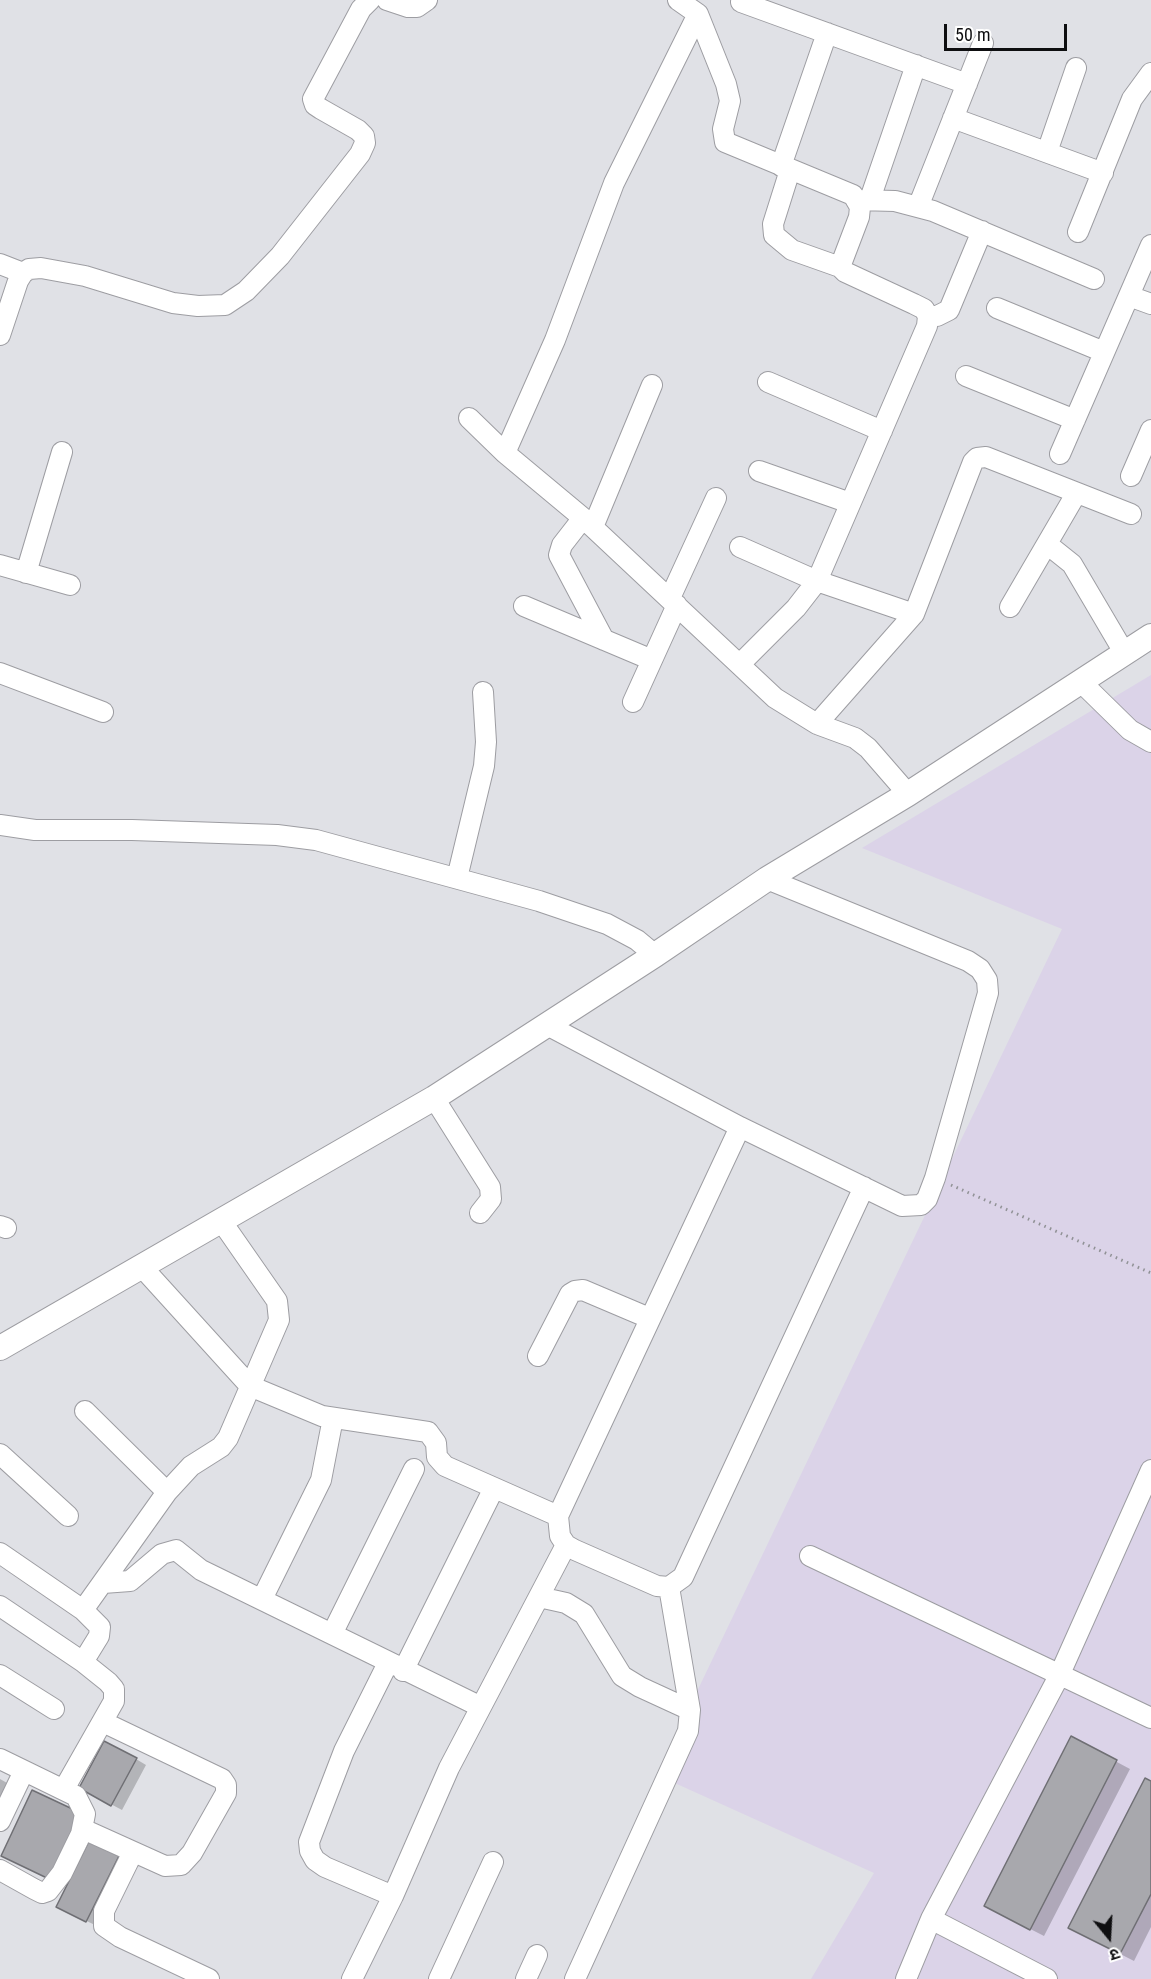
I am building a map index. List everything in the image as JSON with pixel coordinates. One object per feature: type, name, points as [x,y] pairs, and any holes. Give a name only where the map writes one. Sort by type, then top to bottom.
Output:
[{"type":"main road","points":[[0,1348],[434,1098],[655,956],[767,879],[908,794],[1151,636]]},
{"type":"street","points":[[0,264],[22,273],[41,268],[86,276],[181,304],[218,307],[233,301],[280,256],[360,154],[365,143],[364,136],[358,130],[315,105],[313,99],[361,9],[370,0]]},
{"type":"street","points":[[387,0],[408,7],[417,7],[427,0]]},
{"type":"street","points":[[678,0],[698,14],[730,100],[723,129],[725,142],[864,200],[895,201],[918,207],[982,231],[1094,279]]},
{"type":"street","points":[[741,2],[967,84]]},
{"type":"street","points":[[505,453],[555,340],[614,183],[698,14]]},
{"type":"street","points":[[740,664],[796,608],[818,582],[927,326],[928,316],[924,309],[845,272],[840,267],[792,250],[774,236],[773,224],[786,168],[826,33]]},
{"type":"street","points":[[918,207],[983,43]]},
{"type":"street","points":[[840,267],[916,65]]},
{"type":"street","points":[[1047,152],[1076,68]]},
{"type":"street","points":[[1078,232],[1132,99],[1151,73]]},
{"type":"street","points":[[953,118],[1103,173]]},
{"type":"street","points":[[928,316],[937,316],[949,310],[982,231]]},
{"type":"street","points":[[1060,454],[1151,245]]},
{"type":"street","points":[[0,335],[22,273]]},
{"type":"street","points":[[1129,296],[1151,304]]},
{"type":"street","points":[[997,308],[1104,352]]},
{"type":"street","points":[[966,376],[1075,420]]},
{"type":"street","points":[[768,382],[882,431]]},
{"type":"street","points":[[604,640],[560,555],[562,545],[588,523],[652,385]]},
{"type":"street","points":[[469,418],[505,453],[588,523],[775,698],[817,723],[843,732],[862,743],[908,794]]},
{"type":"street","points":[[1131,476],[1151,430]]},
{"type":"street","points":[[26,573],[62,452]]},
{"type":"street","points":[[817,723],[914,614],[977,458],[986,457],[1131,514]]},
{"type":"street","points":[[759,471],[850,503]]},
{"type":"street","points":[[1010,607],[1076,494]]},
{"type":"street","points":[[633,702],[716,498]]},
{"type":"street","points":[[1047,544],[1072,564],[1125,654]]},
{"type":"street","points":[[740,547],[818,582],[914,614]]},
{"type":"street","points":[[0,565],[70,585]]},
{"type":"street","points":[[524,606],[652,660]]},
{"type":"street","points":[[0,673],[103,712]]},
{"type":"street","points":[[1080,681],[1130,730],[1151,742]]},
{"type":"street","points":[[457,878],[484,766],[486,742],[483,692]]},
{"type":"street","points":[[0,825],[35,831],[132,830],[298,837],[539,901],[607,924],[637,940],[655,956]]},
{"type":"street","points":[[547,1025],[740,1127],[902,1206],[921,1205],[927,1199],[935,1178],[988,993],[987,980],[980,969],[968,961],[767,879]]},
{"type":"street","points":[[434,1098],[490,1187],[491,1199],[480,1213]]},
{"type":"street","points":[[740,1127],[558,1516],[560,1536],[566,1545],[657,1586],[669,1587],[677,1584],[683,1576],[864,1187]]},
{"type":"street","points":[[83,1610],[167,1492],[191,1466],[221,1447],[228,1438],[279,1320],[279,1306],[222,1222]]},
{"type":"street","points":[[142,1267],[250,1386],[333,1418],[428,1432],[435,1443],[440,1462],[558,1516]]},
{"type":"street","points":[[538,1356],[570,1294],[575,1291],[583,1290],[649,1318]]},
{"type":"street","points":[[85,1411],[167,1492]]},
{"type":"street","points":[[262,1599],[321,1480],[333,1418]]},
{"type":"street","points":[[0,1454],[68,1516]]},
{"type":"street","points":[[332,1634],[414,1469]]},
{"type":"street","points":[[906,1979],[931,1919],[1059,1676],[1151,1470]]},
{"type":"street","points":[[393,1896],[325,1867],[315,1860],[310,1851],[309,1842],[344,1751],[396,1667],[494,1488]]},
{"type":"street","points":[[352,1979],[393,1896],[449,1768],[566,1545]]},
{"type":"street","points":[[103,1583],[130,1581],[162,1554],[177,1550],[201,1570],[481,1707]]},
{"type":"street","points":[[0,1553],[83,1610],[99,1624],[101,1632],[83,1662]]},
{"type":"street","points":[[810,1556],[1151,1718]]},
{"type":"street","points":[[575,1979],[688,1731],[690,1710],[669,1587]]},
{"type":"street","points":[[539,1597],[566,1603],[584,1614],[622,1676],[690,1710]]},
{"type":"street","points":[[0,1606],[83,1662],[114,1689],[114,1701],[64,1789]]},
{"type":"street","points":[[0,1675],[54,1709]]},
{"type":"street","points":[[83,1829],[165,1866],[181,1865],[192,1853],[220,1804],[226,1785],[222,1779],[103,1722]]},
{"type":"street","points":[[0,1759],[76,1796],[85,1814],[83,1829],[62,1873],[48,1891],[42,1893],[0,1870]]},
{"type":"street","points":[[0,1821],[24,1771]]},
{"type":"street","points":[[133,1852],[104,1911],[104,1926],[209,1979]]},
{"type":"street","points":[[439,1979],[493,1862]]},
{"type":"street","points":[[931,1919],[1047,1979]]},
{"type":"street","points":[[526,1979],[537,1955]]},
{"type":"path","points":[[935,1178],[1151,1273]]},
{"type":"shaded area","points":[[1151,675],[1151,1979],[811,1979],[874,1873],[657,1775],[1062,929],[862,848]]},
{"type":"building","points":[[1071,1736],[1117,1760],[1030,1930],[984,1906]]},
{"type":"building","points":[[104,1741],[137,1758],[111,1806],[79,1788]]},
{"type":"building","points":[[1145,1778],[1151,1781],[1151,1894],[1120,1954],[1068,1928]]},
{"type":"building","points":[[32,1790],[81,1813],[49,1879],[1,1856]]},
{"type":"building","points":[[89,1841],[119,1856],[86,1922],[56,1907]]}]
